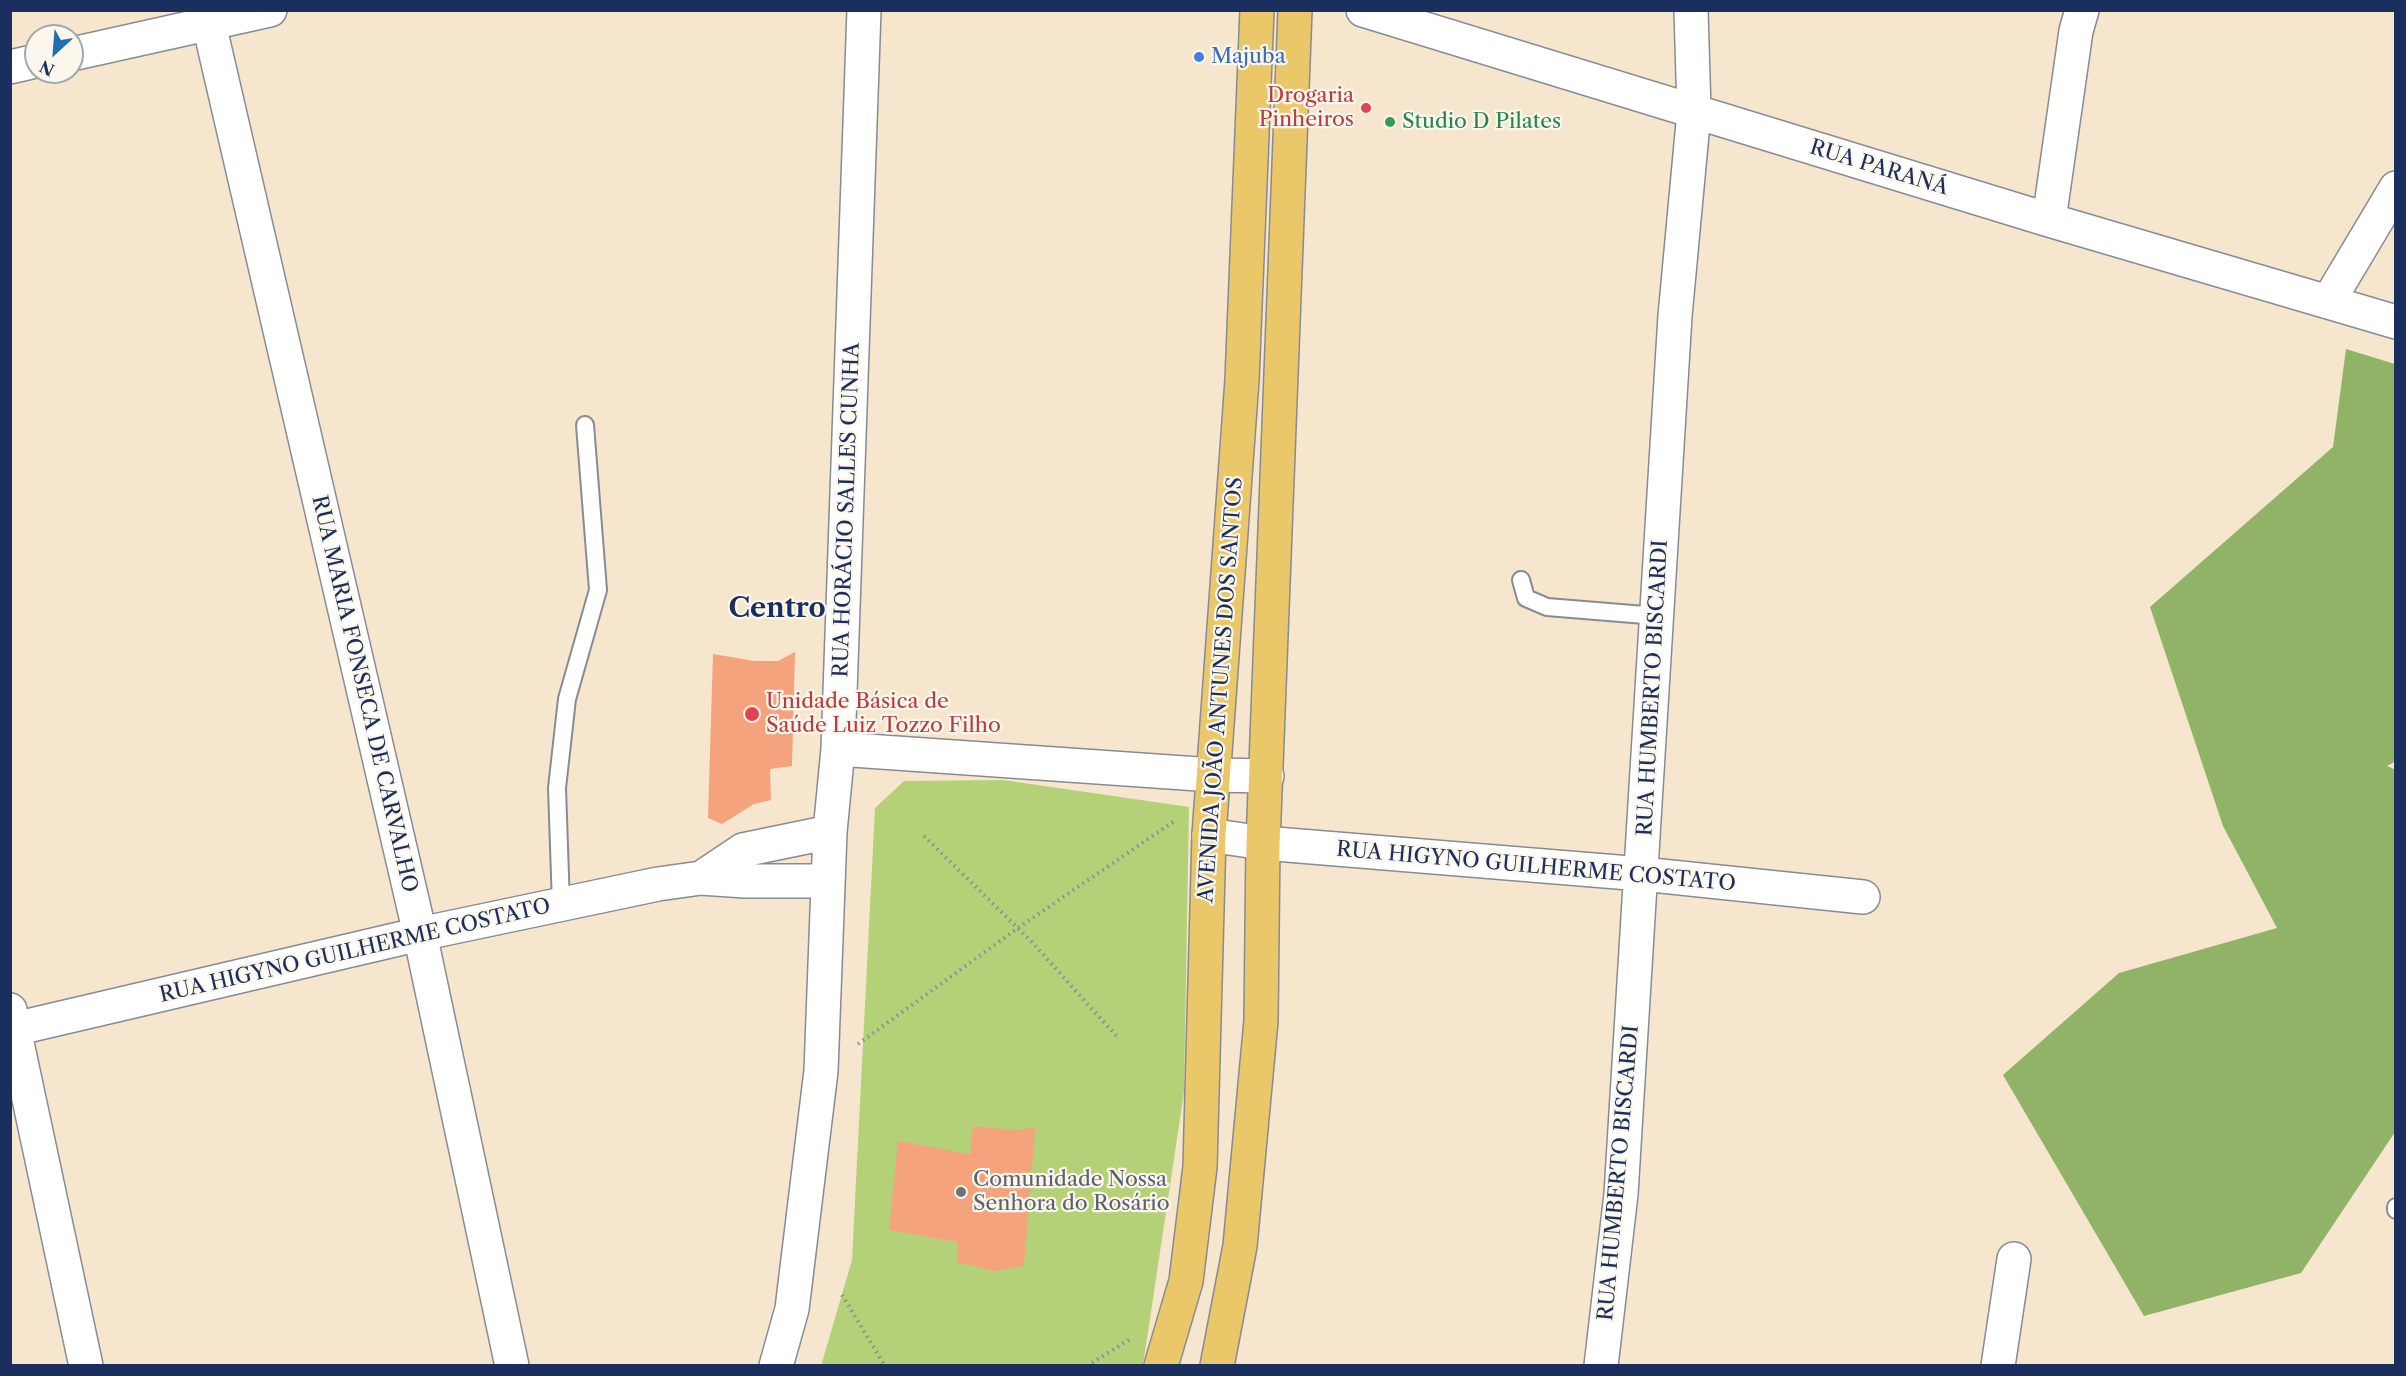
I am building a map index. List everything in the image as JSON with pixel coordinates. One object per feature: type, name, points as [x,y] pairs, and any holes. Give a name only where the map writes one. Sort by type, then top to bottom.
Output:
[{"type":"main road","name":"AVENIDA JOÃO ANTUNES DOS SANTOS","points":[[1161,1365],[1186,1281],[1200,1167],[1209,835],[1242,380],[1257,10]]},
{"type":"main road","name":"AVENIDA JOÃO ANTUNES DOS SANTOS","points":[[1217,1365],[1240,1246],[1261,1021],[1263,843],[1294,10]]},
{"type":"street","points":[[84,51],[270,10]]},
{"type":"street","name":"RUA HORÁCIO SALLES CUNHA","points":[[776,1365],[792,1309],[821,1071],[830,832],[838,749],[864,10]]},
{"type":"street","name":"RUA PARANÁ","points":[[1363,10],[2049,220],[2396,322]]},
{"type":"street","name":"RUA HUMBERTO BISCARDI","points":[[1601,1365],[1620,1194],[1642,874],[1675,316],[1694,112],[1691,10]]},
{"type":"street","points":[[2049,220],[2076,31],[2082,10]]},
{"type":"street","name":"RUA MARIA FONSECA DE CARVALHO","points":[[209,24],[420,934],[512,1365]]},
{"type":"street","points":[[2328,302],[2396,188]]},
{"type":"street","points":[[838,749],[1213,785],[1267,776]]},
{"type":"street","name":"RUA HIGYNO GUILHERME COSTATO","points":[[701,878],[743,850],[830,832]]},
{"type":"street","name":"RUA HIGYNO GUILHERME COSTATO","points":[[1209,835],[1263,843],[1642,874],[1863,897]]},
{"type":"street","name":"RUA HIGYNO GUILHERME COSTATO","points":[[12,1023],[658,884],[701,878],[746,881],[828,881]]},
{"type":"street","points":[[12,1023],[86,1365]]},
{"type":"street","points":[[1998,1365],[2014,1259]]},
{"type":"lane","points":[[561,905],[557,788],[567,699],[598,590],[585,425]]},
{"type":"lane","points":[[1521,580],[1526,598],[1546,607],[1657,616]]},
{"type":"path","points":[[821,1071],[1213,785]]},
{"type":"path","points":[[924,836],[1018,928],[1119,1039]]},
{"type":"path","points":[[842,1295],[885,1365]]},
{"type":"green space","points":[[2346,349],[2395,364],[2396,761],[2387,766],[2396,770],[2395,1132],[2301,1273],[2144,1316],[2003,1075],[2119,973],[2277,928],[2223,826],[2150,607],[2333,447]]},
{"type":"green space","points":[[1003,780],[1189,807],[1184,1092],[1143,1365],[821,1366],[852,1260],[875,808],[904,781]]},
{"type":"building","name":"Unidade Básica de Saúde Luiz Tozzo Filho","points":[[795,652],[792,766],[770,769],[771,800],[754,804],[722,824],[708,818],[713,654],[754,661],[778,661]]},
{"type":"building","name":"Comunidade Nossa Senhora do Rosário","points":[[973,1126],[1007,1130],[1035,1128],[1024,1266],[995,1271],[957,1262],[957,1242],[889,1230],[898,1141],[970,1154]]},
{"type":"place","name":"Majuba","points":[[1199,57]]},
{"type":"place","name":"Drogaria Pinheiros","points":[[1366,108]]},
{"type":"place","name":"Studio D Pilates","points":[[1390,122]]},
{"type":"place","name":"Unidade Básica de Saúde Luiz Tozzo Filho","points":[[752,714]]},
{"type":"place","name":"Comunidade Nossa Senhora do Rosário","points":[[961,1192]]},
{"type":"district","name":"Centro","points":[[777,609]]}]
